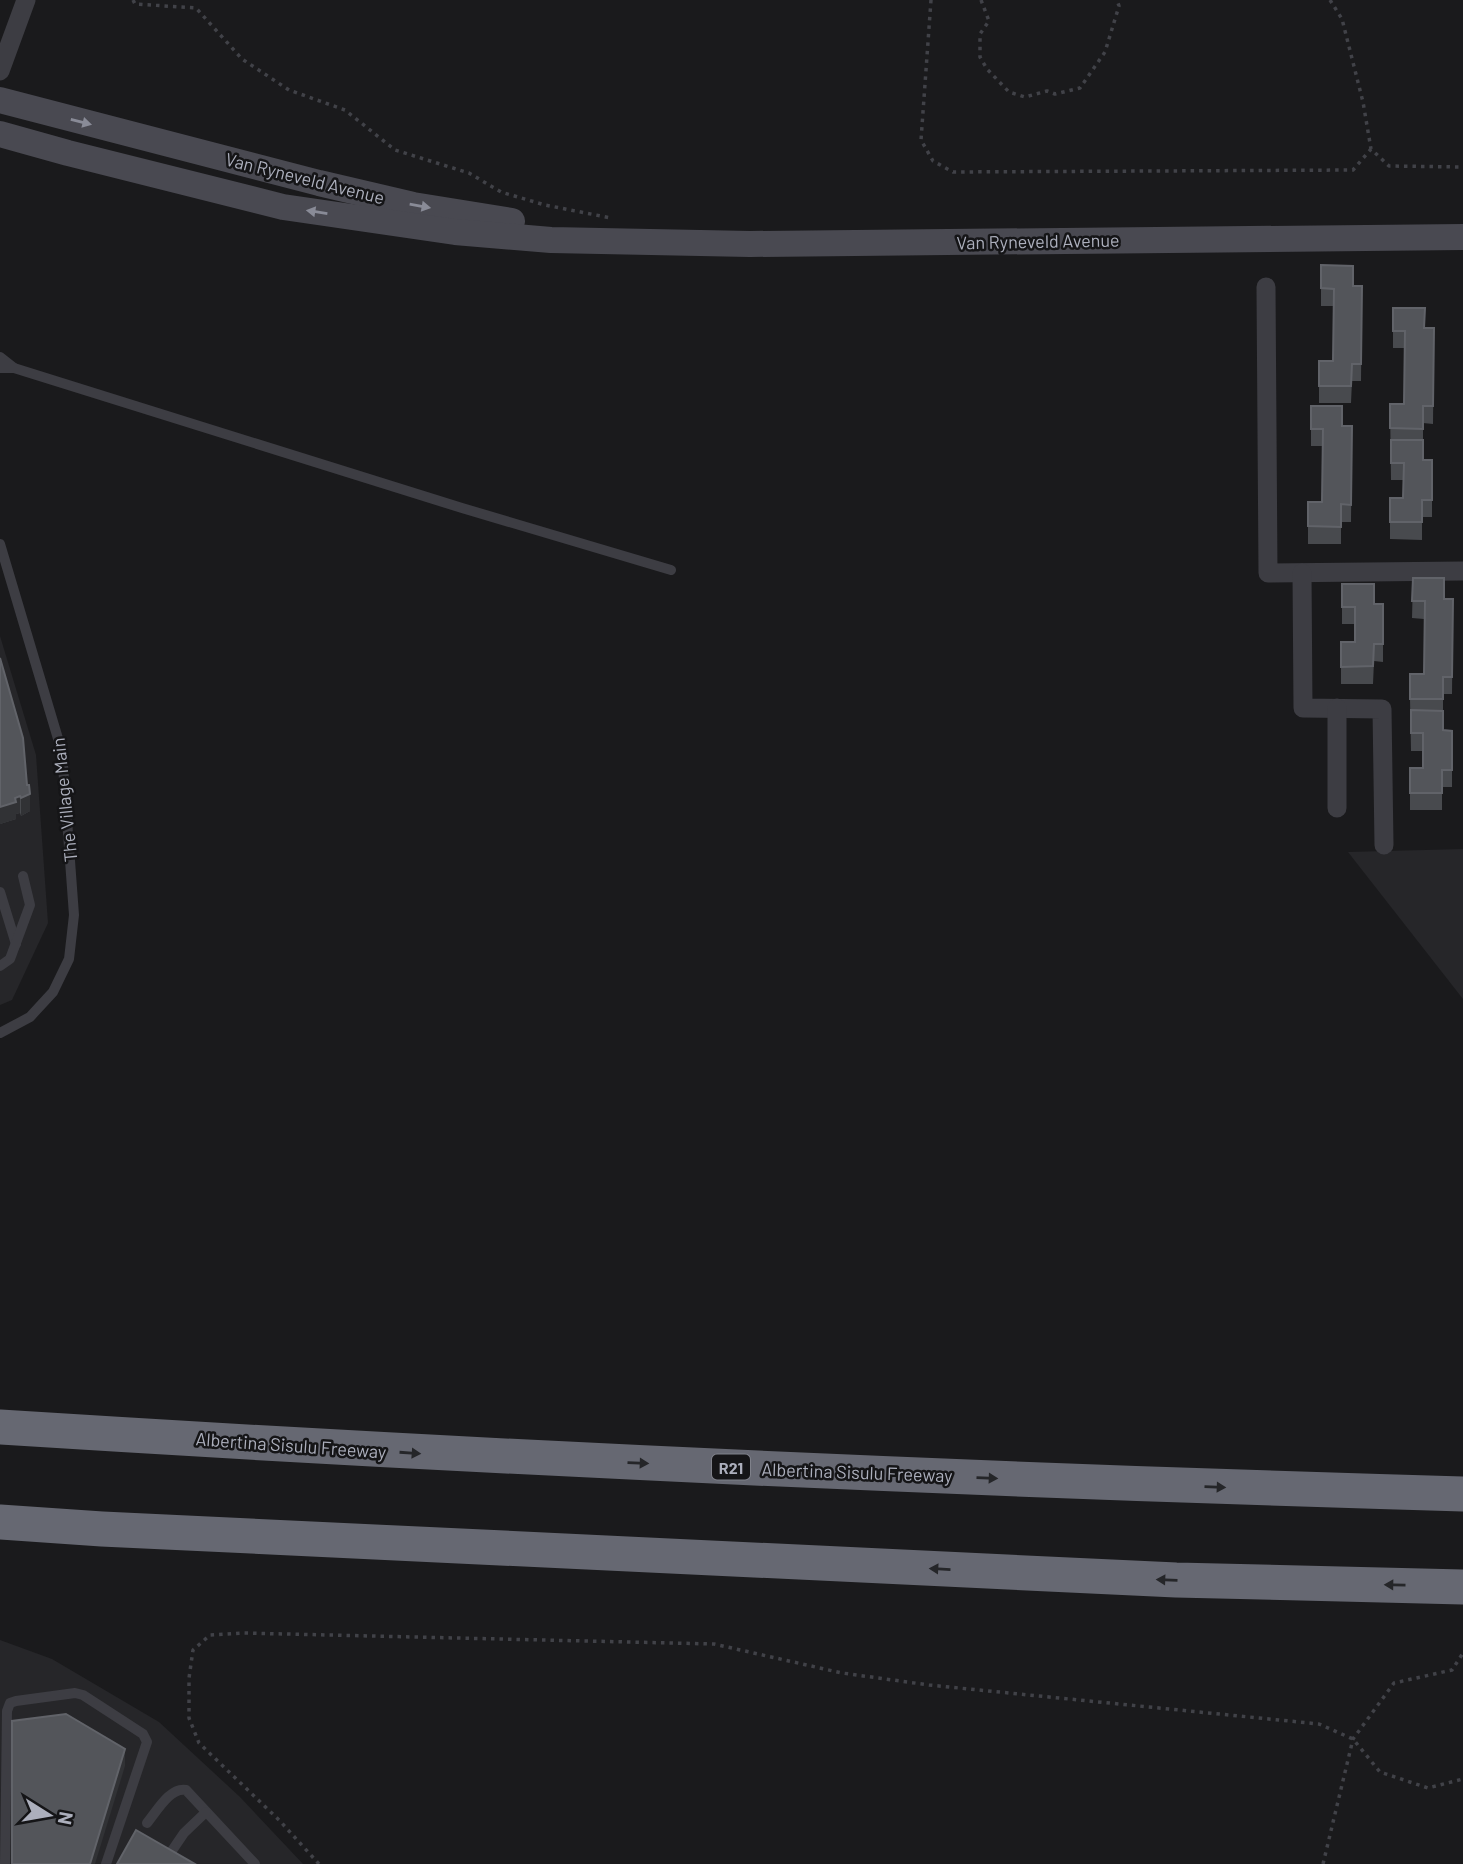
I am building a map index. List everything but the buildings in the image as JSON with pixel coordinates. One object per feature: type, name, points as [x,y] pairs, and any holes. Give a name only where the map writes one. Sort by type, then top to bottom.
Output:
[{"type":"highway","points":[[0,1414],[190,1439]]},
{"type":"highway","name":"Albertina Sisulu Freeway","points":[[0,1427],[438,1454],[1181,1486],[1463,1494]]},
{"type":"highway","points":[[0,1522],[1175,1580],[1463,1587]]},
{"type":"highway","points":[[0,1543],[380,1560],[720,1570],[854,1565]]},
{"type":"main road","name":"Van Ryneveld Avenue","points":[[0,100],[413,205],[540,225],[614,229],[764,244],[1463,237]]},
{"type":"main road","name":"Van Ryneveld Avenue","points":[[0,134],[283,207],[455,232],[551,240],[614,229]]},
{"type":"street","points":[[0,71],[26,0]]},
{"type":"street","points":[[1266,288],[1268,573],[1463,571]]},
{"type":"street","points":[[1302,573],[1303,708],[1382,709],[1384,845]]},
{"type":"street","points":[[1336,808],[1337,708]]},
{"type":"lane","points":[[0,357],[15,368]]},
{"type":"lane","points":[[0,368],[15,368],[462,508],[671,570]]},
{"type":"lane","name":"The Village Main","points":[[0,544],[62,752],[74,915],[69,959],[53,992],[30,1017],[0,1033]]},
{"type":"lane","points":[[0,966],[10,959],[30,905],[23,876]]},
{"type":"lane","points":[[0,892],[16,944]]},
{"type":"lane","points":[[5,1864],[7,1711],[10,1703],[75,1693],[83,1695],[143,1734],[148,1742],[106,1864]]},
{"type":"lane","points":[[147,1823],[177,1789],[186,1790],[255,1864]]},
{"type":"lane","points":[[167,1858],[184,1833],[206,1812]]},
{"type":"path","points":[[133,0],[135,4],[196,8],[242,59],[289,90],[345,110],[395,150],[469,173],[501,192],[614,229]]},
{"type":"path","points":[[931,0],[921,140],[933,161],[953,172],[1353,170],[1371,149]]},
{"type":"path","points":[[981,0],[989,21],[980,34],[980,57],[987,69],[1010,92],[1025,97],[1047,91],[1055,94],[1080,88],[1105,52],[1119,6],[1117,0]]},
{"type":"path","points":[[1330,0],[1342,19],[1363,102],[1371,149],[1389,166],[1463,167]]},
{"type":"path","points":[[319,1864],[279,1820],[199,1744],[189,1718],[189,1678],[193,1650],[210,1635],[243,1633],[714,1644],[842,1673],[929,1685],[1319,1724],[1353,1739],[1380,1772],[1428,1788],[1463,1779]]},
{"type":"path","points":[[1323,1864],[1353,1739],[1394,1683],[1452,1670],[1463,1653]]},
{"type":"shaded area","points":[[0,636],[36,755],[48,923],[12,1000],[0,1005]]},
{"type":"shaded area","points":[[1463,849],[1463,999],[1348,852]]},
{"type":"shaded area","points":[[0,1640],[52,1659],[159,1722],[240,1797],[303,1864],[0,1864]]}]
